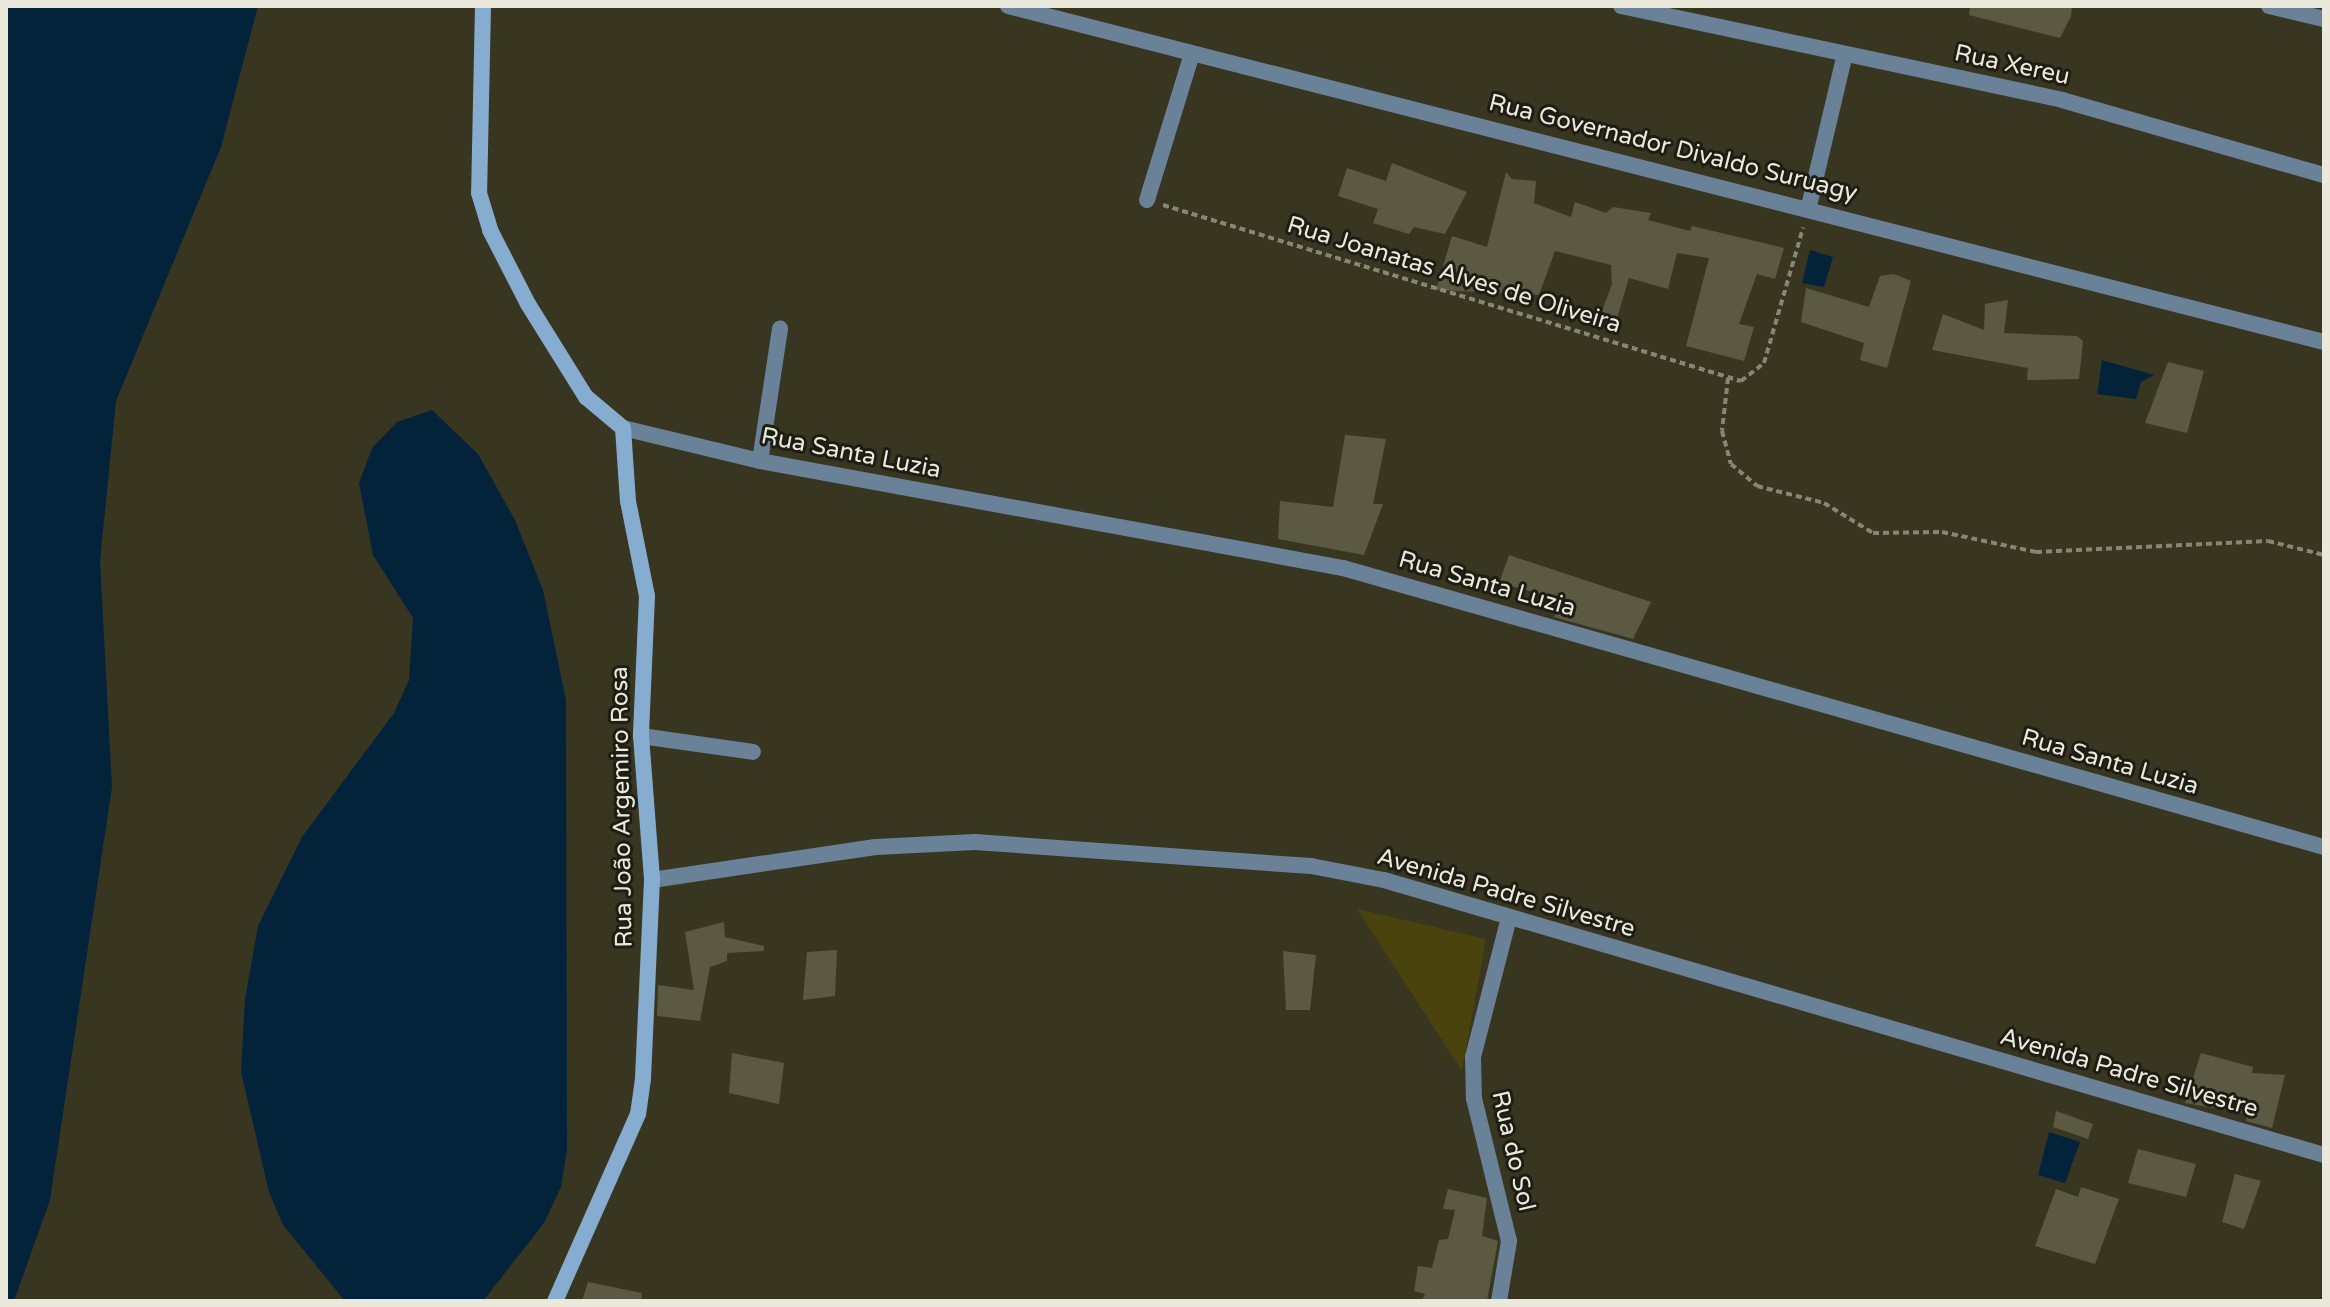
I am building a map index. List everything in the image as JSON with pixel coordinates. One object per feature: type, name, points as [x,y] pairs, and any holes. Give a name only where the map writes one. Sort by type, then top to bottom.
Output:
[{"type":"street","points":[[483,6],[479,193],[490,230],[586,397],[623,428]]},
{"type":"street","name":"Rua Governador Divaldo Suruagy","points":[[1008,6],[1809,206],[2324,342]]},
{"type":"street","name":"Rua Xereu","points":[[1621,6],[2062,100],[2324,175]]},
{"type":"street","points":[[2269,6],[2324,19]]},
{"type":"street","points":[[1147,200],[1192,54]]},
{"type":"street","points":[[1809,206],[1845,54]]},
{"type":"street","points":[[760,461],[780,329]]},
{"type":"street","name":"Rua Santa Luzia","points":[[623,428],[760,461],[1343,568],[2324,847]]},
{"type":"street","name":"Rua João Argemiro Rosa","points":[[555,1301],[638,1114],[652,880],[641,736],[647,596],[628,501],[623,428]]},
{"type":"street","points":[[641,736],[753,752]]},
{"type":"street","name":"Avenida Padre Silvestre","points":[[652,880],[876,847],[975,842],[1311,866],[1384,880],[2324,1155]]},
{"type":"street","name":"Rua do Sol","points":[[1499,1301],[1509,1241],[1474,1099],[1473,1057],[1509,918]]},
{"type":"path","name":"Rua Joanatas Alves de Oliveira","points":[[1147,200],[1728,378],[1750,378],[1764,363],[1775,334],[1809,206]]},
{"type":"path","points":[[1728,378],[1722,431],[1731,464],[1757,486],[1824,503],[1873,533],[1942,532],[2036,552],[2268,541],[2324,555]]},
{"type":"shaded area","points":[[1357,909],[1486,939],[1462,1071]]},
{"type":"water","points":[[6,6],[258,6],[221,147],[116,401],[100,561],[112,787],[50,1200],[14,1301],[6,1301]]},
{"type":"water","points":[[1810,250],[1833,257],[1824,287],[1802,283]]},
{"type":"water","points":[[2102,360],[2154,375],[2141,382],[2136,399],[2097,394]]},
{"type":"water","points":[[432,410],[478,454],[515,520],[543,590],[566,700],[567,1151],[561,1187],[544,1223],[483,1301],[345,1301],[283,1225],[269,1192],[241,1072],[245,999],[258,926],[302,837],[394,713],[409,680],[413,618],[373,555],[359,483],[372,448],[397,422]]},
{"type":"water","points":[[2049,1132],[2080,1142],[2065,1183],[2038,1175]]},
{"type":"building","points":[[1970,6],[2072,6],[2071,16],[2060,38],[1969,15]]},
{"type":"building","points":[[1392,163],[1467,192],[1445,234],[1414,227],[1409,234],[1373,223],[1378,209],[1338,196],[1347,168],[1386,181]]},
{"type":"building","points":[[1506,172],[1512,179],[1536,181],[1534,203],[1571,217],[1575,202],[1606,213],[1613,207],[1651,213],[1648,220],[1690,231],[1692,226],[1784,248],[1775,279],[1757,274],[1739,324],[1754,327],[1744,361],[1686,346],[1709,258],[1677,253],[1668,289],[1629,278],[1616,321],[1600,317],[1612,284],[1611,265],[1555,251],[1539,295],[1436,290],[1452,236],[1487,247]]},
{"type":"building","points":[[1894,274],[1911,281],[1887,368],[1860,360],[1864,343],[1801,322],[1806,288],[1869,307],[1880,276]]},
{"type":"building","points":[[2008,300],[2004,333],[2077,336],[2083,341],[2079,379],[2027,380],[2028,368],[1932,350],[1943,314],[1984,330],[1985,304]]},
{"type":"building","points":[[2168,362],[2204,371],[2187,433],[2145,423]]},
{"type":"building","points":[[1345,435],[1386,439],[1373,504],[1383,504],[1364,555],[1278,539],[1280,501],[1333,507]]},
{"type":"building","points":[[1509,555],[1651,602],[1633,639],[1554,617],[1560,599],[1499,583]]},
{"type":"building","points":[[724,922],[725,937],[764,946],[764,951],[727,953],[727,961],[710,967],[700,1021],[657,1016],[658,985],[694,990],[685,932]]},
{"type":"building","points":[[837,950],[835,996],[803,1000],[807,952]]},
{"type":"building","points":[[1283,951],[1316,955],[1310,1010],[1286,1010]]},
{"type":"building","points":[[732,1053],[784,1063],[779,1104],[729,1093]]},
{"type":"building","points":[[2201,1053],[2253,1067],[2252,1073],[2285,1075],[2272,1128],[2246,1121],[2248,1114],[2185,1103]]},
{"type":"building","points":[[2056,1111],[2093,1124],[2088,1139],[2053,1127]]},
{"type":"building","points":[[2138,1149],[2196,1164],[2186,1197],[2128,1183]]},
{"type":"building","points":[[2235,1174],[2261,1181],[2244,1229],[2222,1222]]},
{"type":"building","points":[[2081,1187],[2119,1199],[2095,1264],[2035,1246],[2056,1189],[2078,1197]]},
{"type":"building","points":[[1448,1189],[1487,1198],[1482,1236],[1498,1241],[1487,1301],[1422,1301],[1425,1294],[1414,1291],[1418,1266],[1432,1268],[1439,1240],[1448,1239],[1455,1210],[1443,1209]]},
{"type":"building","points":[[588,1282],[642,1293],[641,1301],[582,1301]]}]
